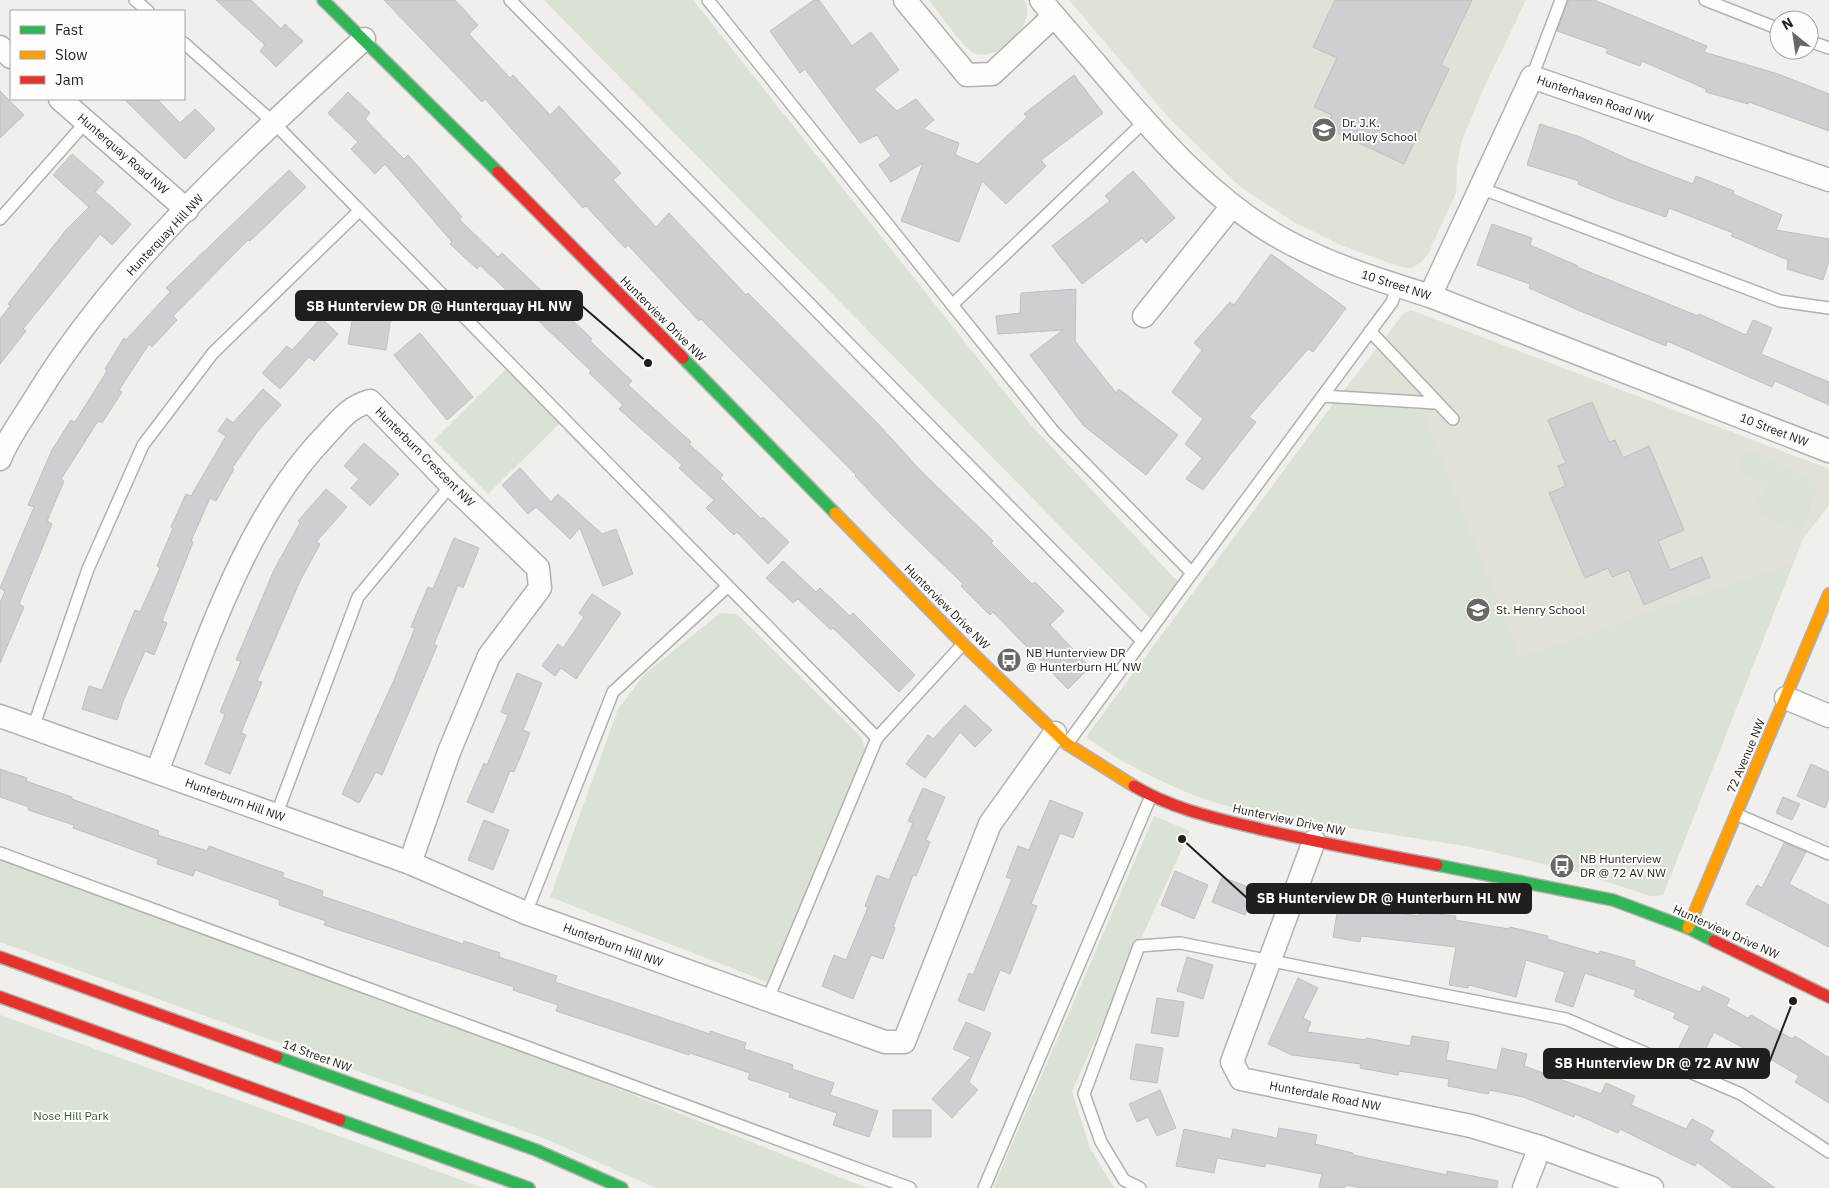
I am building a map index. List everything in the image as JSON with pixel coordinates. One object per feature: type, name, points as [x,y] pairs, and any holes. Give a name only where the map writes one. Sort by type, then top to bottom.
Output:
[{"type":"street","name":"Hunterview Drive NW","points":[[322,0],[364,39],[633,307],[963,644],[1061,738],[1151,796],[1197,814],[1314,840],[1613,900],[1688,928],[1829,997]]},
{"type":"street","points":[[905,0],[967,76],[992,74],[1047,8]]},
{"type":"street","name":"10 Street NW","points":[[1047,8],[1145,121],[1198,177],[1232,206],[1288,242],[1369,278],[1430,296],[1829,451]]},
{"type":"street","name":"Hunterquay Hill NW","points":[[1,454],[60,358],[109,294],[187,210],[274,123],[364,39]]},
{"type":"street","points":[[0,47],[10,56]]},
{"type":"street","name":"Hunterhaven Road NW","points":[[1430,296],[1532,77],[1829,180]]},
{"type":"street","name":"Hunterquay Road NW","points":[[61,100],[187,210]]},
{"type":"street","points":[[1144,316],[1232,206]]},
{"type":"street","name":"Hunterburn Crescent NW","points":[[157,771],[231,584],[261,523],[304,457],[353,407],[370,401],[451,485],[538,568],[540,588],[489,656],[448,752],[410,863]]},
{"type":"street","name":"72 Avenue NW","points":[[1688,928],[1829,594]]},
{"type":"street","points":[[1786,698],[1829,716]]},
{"type":"street","name":"Hunterburn Hill NW","points":[[0,716],[410,863],[526,913],[885,1042],[904,1042],[990,824],[1061,738]]},
{"type":"street","name":"Hunterdale Road NW","points":[[1314,840],[1271,961],[1232,1062],[1240,1079],[1472,1126],[1540,1147],[1652,1188]]},
{"type":"street","name":"14 Street NW","points":[[0,957],[536,1150],[622,1188]]},
{"type":"street","points":[[0,997],[529,1188]]},
{"type":"street","points":[[1524,1188],[1540,1147]]},
{"type":"lane","points":[[136,0],[147,10]]},
{"type":"lane","points":[[510,0],[1142,641]]},
{"type":"lane","points":[[708,0],[1054,432],[1192,574]]},
{"type":"lane","points":[[1532,77],[1561,0]]},
{"type":"lane","points":[[1705,0],[1769,25]]},
{"type":"lane","points":[[185,44],[274,123],[358,211],[877,738]]},
{"type":"lane","points":[[952,305],[1145,121]]},
{"type":"lane","points":[[0,218],[86,122]]},
{"type":"lane","points":[[1480,188],[1780,301],[1829,308]]},
{"type":"lane","points":[[33,728],[88,569],[144,445],[213,353],[358,211]]},
{"type":"lane","points":[[1061,738],[1142,641],[1192,574],[1392,302],[1398,286]]},
{"type":"lane","points":[[1370,331],[1435,403],[1453,420]]},
{"type":"lane","points":[[1323,396],[1435,403]]},
{"type":"lane","points":[[276,816],[358,597],[451,485]]},
{"type":"lane","points":[[526,913],[613,692],[727,587]]},
{"type":"lane","points":[[767,1001],[877,738],[963,644]]},
{"type":"lane","points":[[984,1188],[1151,796]]},
{"type":"lane","points":[[1736,814],[1829,854]]},
{"type":"lane","points":[[0,853],[910,1188]]},
{"type":"lane","points":[[1140,1188],[1124,1180],[1101,1142],[1084,1094],[1140,946],[1180,943],[1566,1019],[1741,1094],[1829,1152]]},
{"type":"shaded area","name":"Dr. J.K. Mulloy School","points":[[1069,0],[1526,0],[1483,90],[1461,143],[1457,167],[1456,193],[1428,254],[1420,263],[1411,268],[1398,266],[1343,246],[1294,222],[1239,186],[1169,118]]},
{"type":"shaded area","name":"St. Henry School","points":[[1411,310],[1829,469],[1829,505],[1803,539],[1663,895],[1650,896],[1576,872],[1477,848],[1270,815],[1214,802],[1155,778],[1120,760],[1086,737],[1334,403],[1404,313]]},
{"type":"green space","points":[[544,0],[693,0],[1030,424],[1179,583],[1150,618]]},
{"type":"green space","points":[[929,0],[1024,0],[1027,9],[1026,19],[1014,39],[1004,47],[984,55],[969,50]]},
{"type":"green space","points":[[507,368],[560,423],[488,494],[434,440]]},
{"type":"green space","name":"St. Henry School","points":[[1334,403],[1422,410],[1520,657],[1793,563],[1663,895],[1650,896],[1560,867],[1498,852],[1237,809],[1180,790],[1132,765],[1086,737]]},
{"type":"green space","points":[[1747,450],[1815,483],[1817,487],[1803,529],[1775,522],[1759,508],[1756,502],[1764,490],[1763,485],[1739,471],[1738,467]]},
{"type":"green space","points":[[720,613],[737,614],[862,738],[865,750],[767,982],[550,897],[618,709],[645,674]]},
{"type":"green space","points":[[1154,816],[1190,831],[1072,1091],[1090,1148],[1116,1188],[993,1188]]},
{"type":"green space","points":[[0,859],[390,998],[867,1188],[656,1188],[546,1139],[0,942]]},
{"type":"green space","name":"Nose Hill Park","points":[[0,1015],[445,1174],[483,1188],[0,1188]]},
{"type":"building","points":[[216,0],[251,0],[281,29],[285,24],[303,41],[276,67],[260,51],[265,45]]},
{"type":"building","points":[[384,0],[455,0],[478,25],[469,34],[510,78],[513,75],[550,115],[559,106],[621,173],[613,180],[656,227],[669,213],[746,295],[748,293],[881,427],[919,469],[993,541],[991,543],[1032,584],[1035,582],[1064,611],[1050,625],[1090,667],[1068,689],[993,612],[990,615],[961,586],[963,584],[891,514],[856,475],[701,319],[699,321],[628,245],[625,248],[586,206],[583,208],[485,99],[482,102]]},
{"type":"building","points":[[814,0],[819,0],[852,46],[871,32],[899,70],[874,89],[897,111],[916,99],[934,120],[923,129],[959,143],[955,155],[978,164],[1027,117],[1024,114],[1074,75],[1103,113],[1041,160],[1046,166],[1006,204],[982,181],[959,242],[901,221],[923,163],[891,182],[879,165],[891,156],[877,135],[860,143],[805,69],[800,73],[770,31]]},
{"type":"building","points":[[1335,0],[1472,0],[1441,65],[1449,69],[1404,164],[1326,128],[1332,115],[1314,107],[1337,58],[1313,47]]},
{"type":"building","points":[[1569,0],[1594,0],[1707,46],[1704,52],[1778,74],[1829,94],[1829,131],[1749,102],[1748,104],[1706,92],[1706,89],[1642,61],[1640,66],[1606,53],[1608,49],[1557,31]]},
{"type":"building","points":[[0,91],[24,115],[0,138]]},
{"type":"building","points":[[348,92],[370,113],[365,119],[404,159],[408,155],[462,217],[459,219],[498,257],[502,253],[592,339],[590,341],[632,381],[628,385],[691,442],[689,444],[723,475],[720,478],[761,519],[763,517],[789,542],[768,564],[737,532],[734,535],[706,508],[714,500],[679,468],[682,465],[619,409],[623,405],[589,373],[591,371],[480,265],[477,269],[450,244],[452,242],[385,164],[375,174],[351,149],[358,142],[328,113]]},
{"type":"building","points":[[125,100],[158,100],[180,123],[195,109],[215,129],[185,159]]},
{"type":"building","points":[[1540,124],[1580,137],[1630,160],[1693,184],[1696,176],[1734,191],[1733,194],[1782,215],[1776,230],[1829,239],[1829,260],[1823,280],[1787,269],[1788,260],[1731,236],[1733,233],[1669,208],[1666,217],[1614,199],[1578,184],[1579,181],[1527,165]]},
{"type":"building","points":[[72,154],[104,182],[95,192],[131,224],[112,245],[100,234],[23,329],[26,331],[0,364],[0,319],[10,306],[8,304],[66,230],[89,207],[53,175]]},
{"type":"building","points":[[289,170],[306,187],[250,241],[248,240],[173,316],[177,320],[152,347],[149,344],[119,390],[122,392],[102,423],[98,421],[61,479],[64,481],[47,521],[52,524],[19,604],[24,607],[0,663],[0,603],[5,591],[0,588],[34,507],[28,505],[52,450],[71,420],[75,422],[107,371],[105,369],[124,338],[126,340],[170,292],[166,288]]},
{"type":"building","points":[[1133,171],[1175,218],[1146,243],[1142,238],[1082,284],[1052,246],[1110,201],[1105,196]]},
{"type":"building","points":[[1492,224],[1532,238],[1530,245],[1577,267],[1698,316],[1699,314],[1746,335],[1753,320],[1772,328],[1761,354],[1829,382],[1829,405],[1775,381],[1772,387],[1667,341],[1666,346],[1529,288],[1530,284],[1477,265]]},
{"type":"building","points":[[1271,254],[1346,308],[1313,352],[1308,349],[1249,417],[1256,422],[1203,490],[1186,479],[1202,458],[1185,444],[1203,419],[1172,392],[1202,350],[1194,343],[1230,302],[1234,305]]},
{"type":"building","points":[[1076,289],[1075,341],[1116,393],[1119,389],[1178,435],[1146,475],[1083,425],[1030,355],[1063,330],[998,334],[996,316],[1020,313],[1021,293]]},
{"type":"building","points":[[354,310],[391,316],[386,350],[348,344]]},
{"type":"building","points":[[321,318],[338,334],[314,361],[309,357],[280,389],[262,373],[287,346],[292,350]]},
{"type":"building","points":[[420,333],[473,397],[447,420],[394,355]]},
{"type":"building","points":[[263,389],[281,405],[258,431],[232,468],[234,469],[216,501],[210,498],[191,541],[193,542],[162,621],[167,623],[154,655],[145,651],[117,720],[82,709],[89,686],[102,690],[135,610],[140,612],[160,568],[157,566],[173,528],[171,527],[186,494],[191,496],[226,436],[218,431],[227,418],[233,423]]},
{"type":"building","points":[[1592,402],[1609,442],[1615,440],[1623,458],[1649,446],[1684,530],[1658,541],[1670,570],[1702,557],[1710,577],[1644,605],[1629,570],[1612,577],[1608,568],[1585,578],[1549,493],[1566,486],[1558,466],[1566,463],[1548,420]]},
{"type":"building","points":[[364,443],[399,474],[370,506],[351,488],[359,479],[344,466]]},
{"type":"building","points":[[520,468],[551,502],[558,494],[602,534],[616,529],[633,574],[603,586],[580,528],[570,539],[536,507],[528,514],[502,485]]},
{"type":"building","points":[[326,489],[347,507],[316,542],[320,544],[300,581],[257,681],[262,682],[241,733],[246,735],[230,774],[205,764],[225,714],[220,712],[241,661],[236,660],[274,570],[300,523],[298,521]]},
{"type":"building","points":[[454,538],[479,548],[463,588],[458,585],[434,644],[437,646],[382,775],[376,772],[359,803],[342,794],[394,680],[415,628],[411,627],[428,587],[433,589]]},
{"type":"building","points":[[783,561],[816,592],[820,588],[850,616],[853,613],[915,675],[899,692],[833,628],[831,630],[798,599],[793,603],[766,578]]},
{"type":"building","points":[[592,594],[621,613],[576,679],[561,668],[555,676],[542,666],[558,644],[563,648],[584,617],[579,613]]},
{"type":"building","points":[[517,673],[542,683],[523,730],[530,733],[514,772],[510,771],[493,813],[467,802],[484,763],[487,765],[508,715],[501,712]]},
{"type":"building","points":[[965,705],[992,730],[975,747],[960,732],[925,778],[906,764],[928,735],[933,739]]},
{"type":"building","points":[[1811,764],[1829,772],[1829,798],[1825,808],[1797,796]]},
{"type":"building","points":[[0,769],[27,778],[26,781],[72,797],[72,799],[159,831],[158,835],[207,851],[209,846],[284,873],[282,877],[323,891],[322,896],[463,944],[464,941],[500,953],[499,957],[557,976],[555,982],[710,1034],[710,1031],[746,1043],[744,1049],[793,1065],[792,1069],[834,1083],[830,1095],[878,1111],[869,1137],[833,1125],[837,1113],[789,1097],[790,1093],[748,1079],[750,1073],[556,1011],[558,1005],[513,990],[514,987],[324,925],[326,921],[279,905],[280,900],[195,870],[193,876],[157,864],[158,859],[73,828],[74,825],[28,810],[29,807],[0,797]]},
{"type":"building","points":[[923,788],[945,797],[926,840],[930,842],[916,876],[913,875],[883,959],[871,955],[853,999],[822,986],[834,955],[846,960],[868,907],[865,906],[877,875],[889,880],[913,823],[908,821]]},
{"type":"building","points":[[1783,797],[1800,804],[1792,820],[1776,813]]},
{"type":"building","points":[[1050,800],[1083,813],[1073,838],[1060,833],[1031,904],[1037,906],[1010,974],[1000,970],[984,1011],[958,1001],[969,973],[973,975],[1012,879],[1006,877],[1018,846],[1029,850]]},
{"type":"building","points":[[484,820],[509,830],[493,870],[468,860]]},
{"type":"building","points":[[1784,843],[1806,852],[1789,884],[1829,905],[1829,947],[1746,904],[1757,885],[1762,888]]},
{"type":"building","points":[[1175,871],[1208,885],[1194,919],[1161,905]]},
{"type":"building","points":[[1222,877],[1256,890],[1245,915],[1212,902]]},
{"type":"building","points":[[1339,902],[1366,906],[1366,909],[1419,916],[1419,912],[1456,916],[1455,920],[1509,929],[1510,927],[1548,936],[1547,939],[1599,954],[1600,951],[1635,961],[1634,966],[1700,992],[1703,986],[1730,999],[1726,1006],[1748,1018],[1751,1015],[1792,1039],[1795,1036],[1829,1058],[1829,1103],[1795,1082],[1799,1076],[1755,1050],[1753,1053],[1714,1032],[1699,1062],[1677,1051],[1690,1026],[1673,1018],[1676,1013],[1634,996],[1636,990],[1585,973],[1573,1007],[1555,1001],[1565,972],[1526,960],[1516,997],[1469,985],[1468,988],[1449,985],[1456,947],[1361,936],[1360,942],[1333,937]]},
{"type":"building","points":[[1187,957],[1213,965],[1203,999],[1177,991]]},
{"type":"building","points":[[1298,978],[1318,988],[1303,1018],[1311,1022],[1307,1032],[1366,1040],[1366,1038],[1410,1046],[1412,1036],[1449,1042],[1446,1060],[1497,1070],[1502,1048],[1527,1054],[1524,1066],[1601,1094],[1606,1083],[1635,1096],[1631,1105],[1686,1129],[1692,1119],[1714,1131],[1709,1140],[1775,1188],[1733,1188],[1697,1162],[1695,1166],[1620,1129],[1618,1133],[1575,1114],[1574,1117],[1523,1097],[1490,1090],[1488,1094],[1448,1086],[1449,1079],[1399,1071],[1398,1075],[1360,1068],[1361,1064],[1292,1055],[1268,1044]]},
{"type":"building","points":[[1157,998],[1184,1002],[1178,1037],[1151,1033]]},
{"type":"building","points":[[966,1022],[991,1033],[969,1082],[978,1090],[952,1118],[932,1099],[971,1057],[953,1049]]},
{"type":"building","points":[[1136,1044],[1163,1048],[1157,1083],[1130,1079]]},
{"type":"building","points":[[1160,1090],[1176,1128],[1157,1136],[1148,1117],[1137,1122],[1129,1104]]},
{"type":"building","points":[[893,1110],[931,1110],[931,1137],[893,1137]]},
{"type":"building","points":[[1279,1128],[1317,1135],[1315,1144],[1353,1153],[1353,1155],[1447,1175],[1447,1171],[1498,1181],[1497,1188],[1361,1188],[1346,1185],[1345,1188],[1319,1188],[1322,1174],[1266,1163],[1265,1167],[1217,1158],[1214,1173],[1176,1166],[1184,1129],[1231,1139],[1233,1129],[1277,1138]]},
{"type":"traffic: fast","points":[[323,0],[498,172]]},
{"type":"traffic: fast","points":[[683,358],[835,513]]},
{"type":"traffic: fast","points":[[1437,865],[1613,900],[1688,928],[1714,941]]},
{"type":"traffic: fast","points":[[277,1057],[536,1150],[622,1188]]},
{"type":"traffic: fast","points":[[340,1120],[529,1188]]},
{"type":"traffic: slow","points":[[835,513],[963,644],[1067,744],[1134,786]]},
{"type":"traffic: slow","points":[[1688,928],[1829,594]]},
{"type":"traffic: jam","points":[[498,172],[683,358]]},
{"type":"traffic: jam","points":[[1134,786],[1181,808],[1214,818],[1437,865]]},
{"type":"traffic: jam","points":[[1714,941],[1829,997]]},
{"type":"traffic: jam","points":[[0,957],[277,1057]]},
{"type":"traffic: jam","points":[[0,997],[340,1120]]},
{"type":"place","name":"Dr. J.K. Mulloy School","points":[[1324,130]]},
{"type":"place","name":"SB Hunterview DR @ Hunterquay HL NW","points":[[648,363]]},
{"type":"place","name":"St. Henry School","points":[[1478,610]]},
{"type":"place","name":"NB Hunterview DR @ Hunterburn HL NW","points":[[1009,660]]},
{"type":"place","name":"SB Hunterview DR @ Hunterburn HL NW","points":[[1182,839]]},
{"type":"place","name":"NB Hunterview DR @ 72 AV NW","points":[[1562,866]]},
{"type":"place","name":"SB Hunterview DR @ 72 AV NW","points":[[1793,1001]]}]
